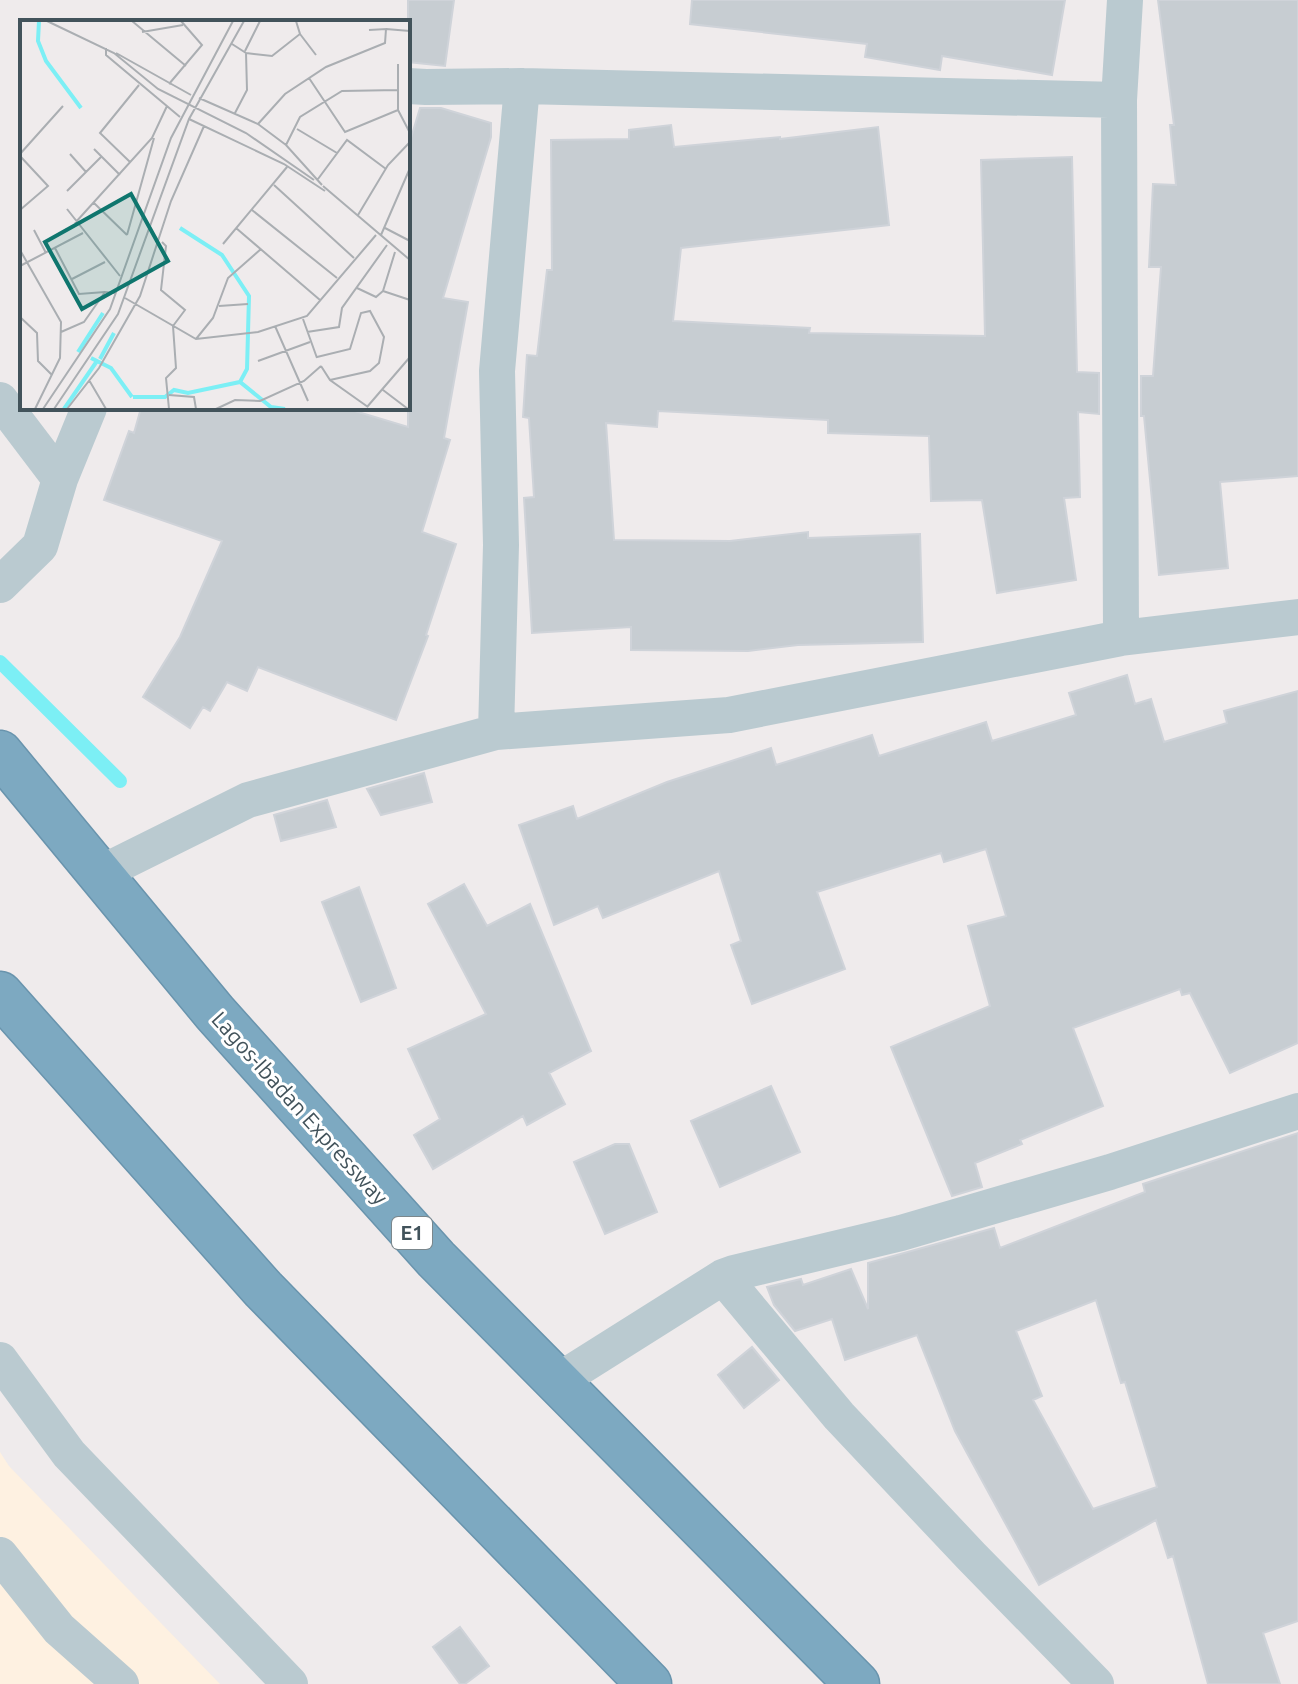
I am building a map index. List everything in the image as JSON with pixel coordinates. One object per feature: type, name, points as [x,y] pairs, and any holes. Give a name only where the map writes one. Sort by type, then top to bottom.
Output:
[{"type":"highway","name":"Lagos-Ibadan Expressway","points":[[0,753],[215,1013],[436,1259],[857,1684]]},
{"type":"highway","points":[[0,994],[263,1289],[649,1684]]},
{"type":"street","points":[[1121,638],[1119,100],[1125,0]]},
{"type":"street","points":[[410,86],[1119,100]]},
{"type":"street","points":[[496,732],[501,545],[497,371],[522,86]]},
{"type":"street","points":[[0,400],[60,479]]},
{"type":"street","points":[[0,585],[40,546],[60,479],[88,410]]},
{"type":"street","points":[[99,874],[248,800],[496,732],[729,715],[1121,638],[1298,617]]},
{"type":"street","points":[[558,1381],[723,1277],[931,1225],[1110,1172],[1298,1111]]},
{"type":"street","points":[[723,1277],[839,1416],[1096,1684]]},
{"type":"street","points":[[0,1360],[69,1454],[290,1684]]},
{"type":"street","points":[[0,1555],[59,1629],[121,1684]]},
{"type":"shaded area","points":[[0,1452],[9,1466],[220,1684],[0,1684]]},
{"type":"building","points":[[408,0],[454,0],[445,66],[410,62]]},
{"type":"building","points":[[692,0],[1065,0],[1052,75],[942,56],[940,70],[865,57],[867,44],[690,24]]},
{"type":"building","points":[[1158,0],[1298,0],[1298,476],[1220,482],[1228,568],[1159,575],[1144,416],[1141,416],[1141,376],[1153,376],[1161,267],[1149,267],[1153,184],[1176,185],[1170,125],[1174,125]]},
{"type":"building","points":[[420,108],[441,108],[491,123],[491,137],[443,298],[468,302],[444,438],[450,440],[422,532],[456,544],[428,636],[396,720],[258,667],[247,691],[227,682],[210,711],[203,707],[190,728],[143,697],[180,637],[222,541],[104,500],[129,431],[134,433],[140,410],[352,410],[408,427],[410,141]]},
{"type":"building","points":[[671,125],[674,147],[878,127],[889,225],[681,248],[673,321],[810,328],[809,333],[985,336],[981,160],[1072,157],[1077,372],[1099,373],[1099,414],[1078,412],[1080,497],[1064,498],[1076,580],[997,593],[982,500],[931,501],[929,436],[828,433],[828,420],[658,411],[657,427],[606,423],[614,540],[730,541],[808,532],[808,538],[920,534],[923,642],[798,645],[748,651],[631,650],[631,627],[532,633],[524,498],[534,497],[529,418],[523,417],[527,355],[537,356],[547,270],[552,270],[551,140],[629,139],[629,130]]},
{"type":"building","points":[[1127,675],[1135,704],[1151,699],[1164,742],[1227,723],[1224,711],[1298,691],[1298,1043],[1230,1073],[1190,993],[1182,995],[1180,989],[1073,1028],[1103,1106],[1020,1140],[1022,1144],[975,1163],[982,1187],[952,1196],[891,1047],[990,1006],[968,926],[1006,916],[986,849],[944,862],[941,853],[817,892],[845,969],[752,1004],[731,945],[741,941],[719,871],[603,918],[598,906],[554,925],[519,825],[573,806],[577,819],[667,782],[771,748],[776,765],[872,735],[879,756],[986,722],[992,741],[1076,715],[1069,693]]},
{"type":"building","points":[[424,773],[432,802],[381,815],[367,789]]},
{"type":"building","points":[[327,800],[336,827],[281,841],[274,815]]},
{"type":"building","points":[[464,884],[487,926],[530,904],[591,1051],[549,1073],[565,1104],[527,1125],[523,1116],[433,1169],[414,1135],[440,1119],[408,1049],[486,1014],[428,904]]},
{"type":"building","points":[[359,887],[396,988],[361,1002],[322,902]]},
{"type":"building","points":[[771,1086],[800,1152],[720,1187],[691,1121]]},
{"type":"building","points":[[1298,1133],[1298,1621],[1263,1633],[1280,1684],[1208,1684],[1173,1556],[1168,1558],[1156,1520],[1039,1585],[955,1431],[917,1335],[845,1360],[832,1319],[795,1331],[774,1305],[767,1287],[801,1279],[803,1285],[851,1269],[868,1309],[868,1263],[994,1228],[1000,1248],[1145,1192],[1143,1184]],"holes":[[[1096,1300],[1121,1383],[1125,1382],[1157,1487],[1093,1509],[1033,1400],[1042,1396],[1016,1331]]]},
{"type":"building","points":[[615,1144],[629,1144],[657,1212],[605,1234],[574,1162]]},
{"type":"building","points":[[752,1347],[779,1380],[744,1408],[718,1375]]},
{"type":"building","points":[[460,1627],[489,1666],[465,1684],[460,1684],[433,1647]]},
{"type":"waterway","points":[[0,662],[120,781]]}]
